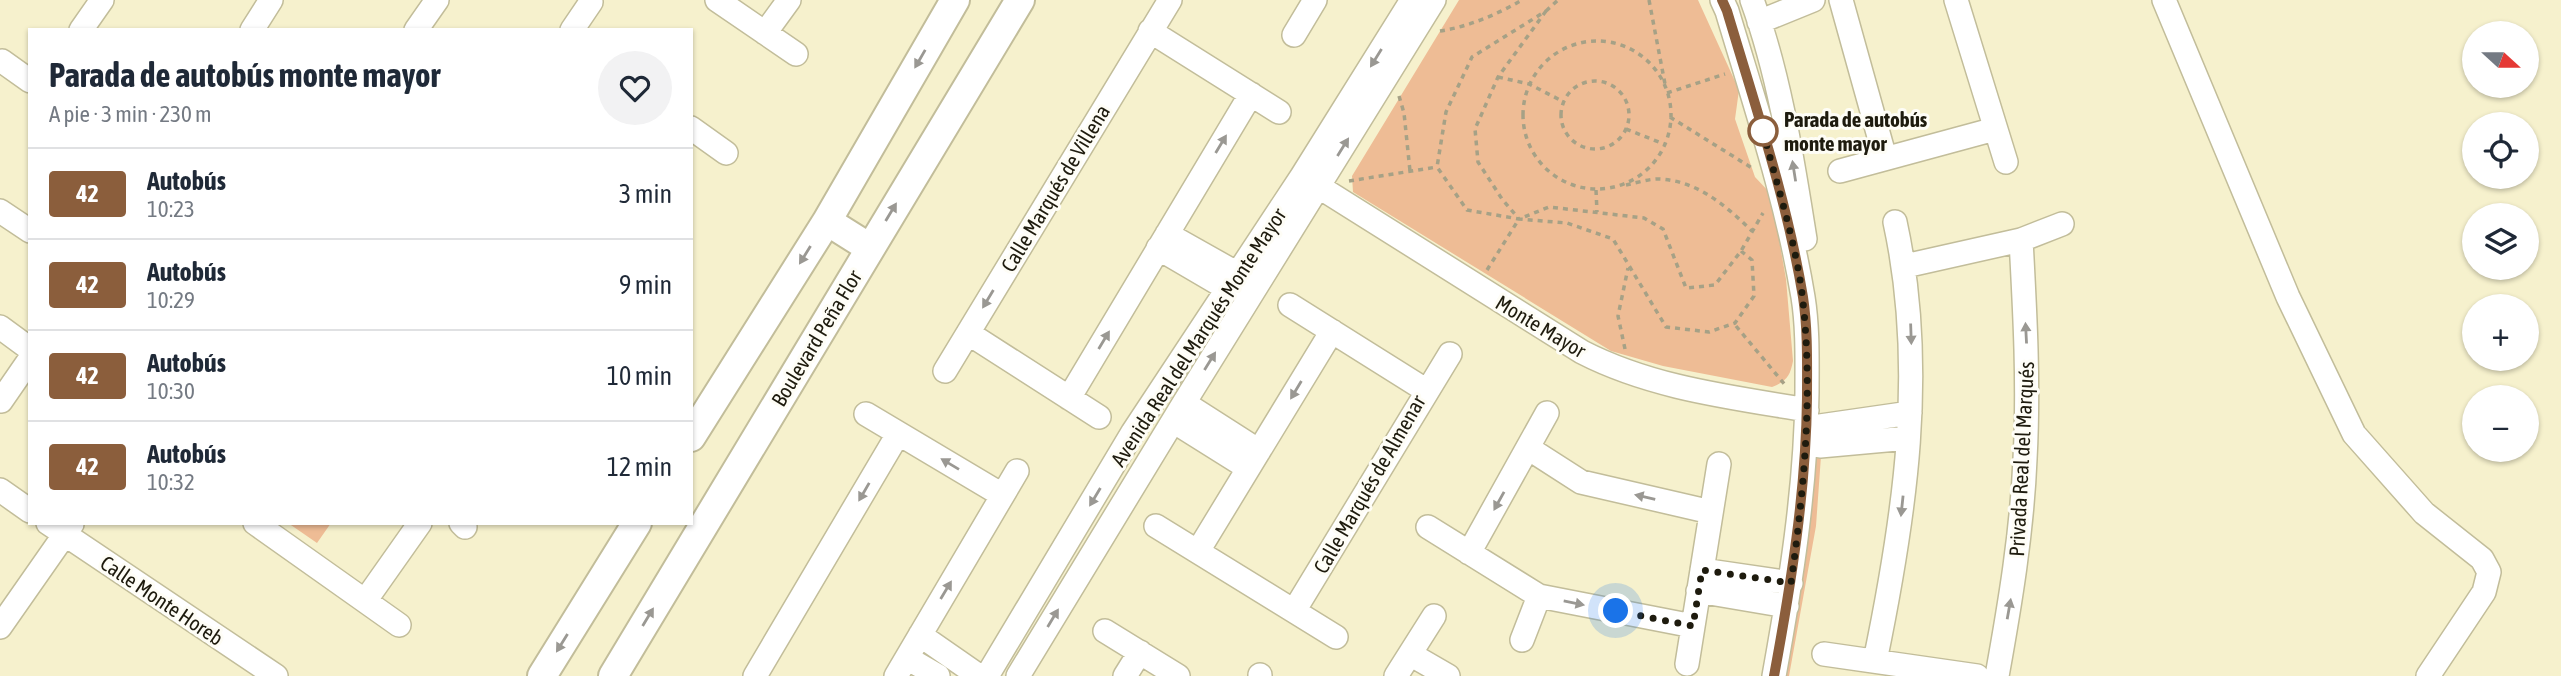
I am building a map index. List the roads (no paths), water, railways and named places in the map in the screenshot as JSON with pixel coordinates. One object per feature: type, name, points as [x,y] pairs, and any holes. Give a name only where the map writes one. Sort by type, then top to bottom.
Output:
[{"type":"main road","points":[[693,434],[827,221],[955,0]]},
{"type":"main road","name":"Boulevard Peña Flor","points":[[613,676],[1020,0]]},
{"type":"main road","points":[[827,221],[870,248]]},
{"type":"main road","points":[[542,676],[636,525]]},
{"type":"street","points":[[82,28],[102,0]]},
{"type":"street","points":[[253,28],[271,0]]},
{"type":"street","points":[[417,28],[437,0]]},
{"type":"street","points":[[717,0],[796,54]]},
{"type":"street","points":[[765,33],[789,0]]},
{"type":"street","name":"Calle Marqués de Villena","points":[[945,370],[1170,0]]},
{"type":"street","points":[[1294,35],[1315,0]]},
{"type":"street","name":"Avenida Real del Marqués Monte Mayor","points":[[1018,676],[1178,412],[1412,0]]},
{"type":"street","name":"Avenida Real del Marqués Monte Mayor","points":[[988,676],[1133,432],[1233,282],[1390,71],[1434,0]]},
{"type":"street","points":[[1722,0],[1779,185],[1803,299],[1816,428],[1774,676]]},
{"type":"street","points":[[1787,676],[1812,529],[1819,365],[1815,303],[1788,130],[1756,11],[1813,0]]},
{"type":"street","points":[[1840,0],[1885,158]]},
{"type":"street","points":[[1956,0],[2006,162]]},
{"type":"street","points":[[2164,0],[2288,298],[2354,434],[2424,513],[2482,559],[2489,572],[2484,592],[2428,676]]},
{"type":"street","points":[[573,28],[591,2]]},
{"type":"street","points":[[1150,31],[1279,112]]},
{"type":"street","points":[[2,61],[28,80]]},
{"type":"street","points":[[1069,398],[1251,94]]},
{"type":"street","points":[[1840,171],[1995,128]]},
{"type":"street","points":[[694,135],[726,153]]},
{"type":"street","name":"Monte Mayor","points":[[1310,181],[1582,352],[1612,367],[1816,428]]},
{"type":"street","points":[[0,211],[28,230]]},
{"type":"street","points":[[1875,661],[1901,513],[1910,413],[1910,315],[1905,266],[1895,222]]},
{"type":"street","points":[[1905,266],[2021,240],[2062,224]]},
{"type":"street","name":"Privada Real del Marqués","points":[[1997,676],[2015,570],[2025,460],[2027,350],[2021,240]]},
{"type":"street","points":[[1163,241],[1233,282]]},
{"type":"street","name":"Calle Marqués de Almenar","points":[[1290,305],[1427,391],[1294,611]]},
{"type":"street","points":[[0,327],[28,348]]},
{"type":"street","points":[[1198,551],[1332,331]]},
{"type":"street","points":[[968,333],[1100,417]]},
{"type":"street","points":[[1427,391],[1450,354]]},
{"type":"street","points":[[1,401],[28,362]]},
{"type":"street","points":[[1178,412],[1254,459]]},
{"type":"street","points":[[1469,553],[1547,413]]},
{"type":"street","points":[[1816,428],[1910,413]]},
{"type":"street","points":[[866,414],[1002,495]]},
{"type":"street","points":[[1816,428],[1908,438]]},
{"type":"street","points":[[755,676],[898,433]]},
{"type":"street","points":[[1528,448],[1581,482],[1711,512]]},
{"type":"street","points":[[1686,664],[1719,464]]},
{"type":"street","points":[[938,676],[901,667],[1017,471]]},
{"type":"street","points":[[0,490],[28,510]]},
{"type":"street","points":[[258,525],[399,625]]},
{"type":"street","points":[[365,601],[419,525]]},
{"type":"street","points":[[1156,526],[1336,637]]},
{"type":"street","points":[[0,627],[62,527]]},
{"type":"street","name":"Calle Monte Horeb","points":[[62,527],[276,676]]},
{"type":"street","points":[[1428,527],[1539,596],[1693,626]]},
{"type":"street","points":[[1700,581],[1791,583]]},
{"type":"street","points":[[1700,581],[1787,606]]},
{"type":"street","points":[[1522,640],[1539,596]]},
{"type":"street","points":[[1396,676],[1433,616]]},
{"type":"street","points":[[1105,631],[1178,676]]},
{"type":"street","points":[[920,635],[979,676]]},
{"type":"street","points":[[1125,676],[1140,652]]},
{"type":"street","points":[[1410,654],[1448,676]]},
{"type":"street","points":[[1824,654],[1977,676]]},
{"type":"place","name":"Parada de autobús monte mayor","points":[[1763,131]]}]
